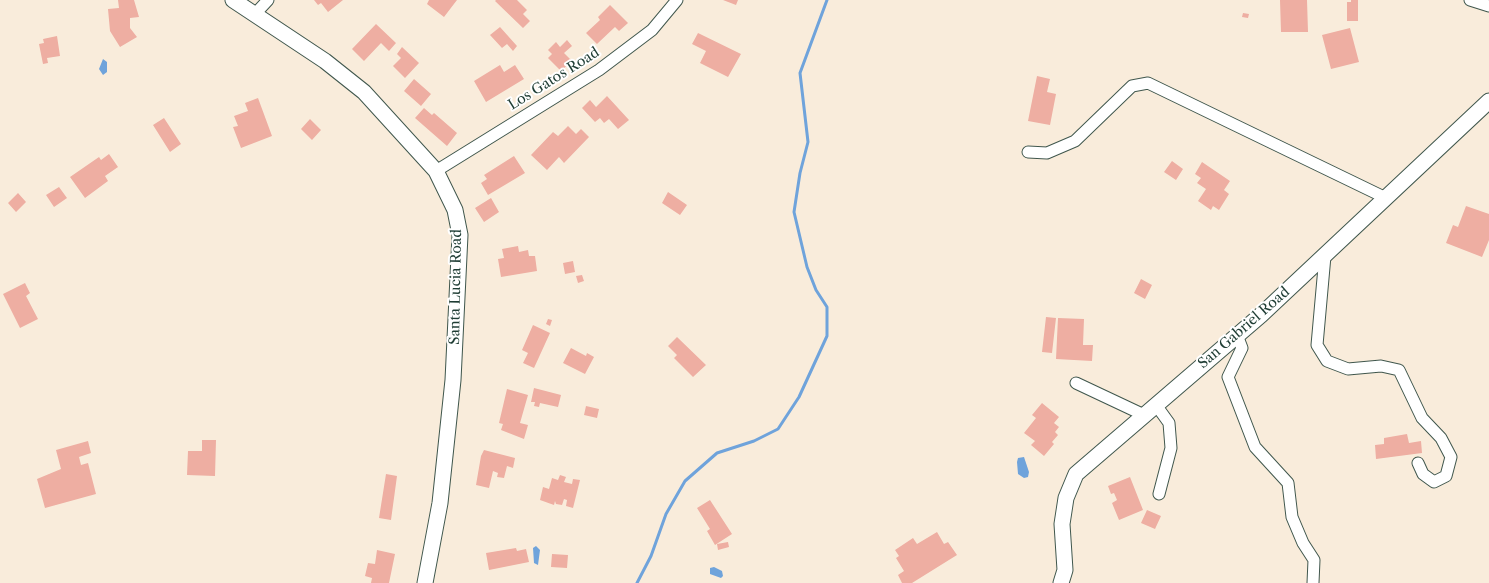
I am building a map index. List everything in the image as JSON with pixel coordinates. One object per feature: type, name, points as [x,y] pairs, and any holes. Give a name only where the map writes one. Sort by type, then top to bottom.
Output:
[{"type":"street","name":"Santa Lucia Road","points":[[233,0],[325,61],[358,86],[436,171],[455,210],[460,235],[453,380],[440,503],[425,583]]},
{"type":"street","points":[[255,14],[268,0]]},
{"type":"street","name":"Los Gatos Road","points":[[436,171],[599,70],[652,30],[677,0]]},
{"type":"street","points":[[1470,0],[1489,6]]},
{"type":"street","points":[[1028,152],[1048,153],[1075,141],[1132,86],[1148,83],[1386,198]]},
{"type":"street","name":"San Gabriel Road","points":[[1061,583],[1065,570],[1062,524],[1066,498],[1076,474],[1237,336],[1325,256],[1489,101]]},
{"type":"street","points":[[1325,256],[1317,345],[1327,361],[1348,369],[1381,366],[1399,370],[1422,418],[1441,438],[1450,457],[1446,476],[1434,482],[1423,474],[1418,463]]},
{"type":"street","points":[[1237,336],[1242,348],[1228,376],[1255,447],[1288,483],[1292,516],[1303,543],[1314,560],[1313,583]]},
{"type":"street","points":[[1076,383],[1144,415]]},
{"type":"street","points":[[1156,405],[1169,423],[1171,448],[1159,494]]},
{"type":"water","points":[[103,59],[107,62],[107,72],[103,75],[99,69]]},
{"type":"water","points":[[1024,457],[1029,472],[1028,477],[1024,478],[1018,474],[1017,462],[1018,458]]},
{"type":"water","points":[[536,546],[540,550],[538,565],[534,563],[533,548]]},
{"type":"water","points":[[714,567],[722,571],[723,576],[721,578],[710,574],[710,568]]},
{"type":"building","points":[[118,0],[134,0],[139,17],[130,18],[130,28],[137,37],[120,47],[110,31],[108,9],[119,8]]},
{"type":"building","points":[[314,0],[343,0],[328,12],[321,3],[318,5]]},
{"type":"building","points":[[429,0],[457,0],[444,17],[427,4]]},
{"type":"building","points":[[496,0],[517,0],[527,10],[523,14],[530,21],[523,28]]},
{"type":"building","points":[[723,0],[738,0],[736,5]]},
{"type":"building","points":[[1280,0],[1307,0],[1308,32],[1281,32]]},
{"type":"building","points":[[1351,0],[1358,0],[1358,21],[1347,21],[1347,2],[1351,2]]},
{"type":"building","points":[[610,5],[628,23],[619,31],[615,27],[597,44],[586,33],[600,20],[598,17]]},
{"type":"building","points":[[1243,13],[1249,14],[1248,18],[1242,17]]},
{"type":"building","points":[[376,24],[396,43],[389,51],[381,43],[364,61],[352,49]]},
{"type":"building","points":[[500,27],[517,46],[513,51],[507,44],[502,48],[490,35]]},
{"type":"building","points":[[1350,28],[1359,62],[1331,69],[1322,35]]},
{"type":"building","points":[[698,33],[741,54],[728,77],[700,63],[706,51],[692,44]]},
{"type":"building","points":[[57,36],[60,56],[47,58],[48,63],[43,64],[39,44],[44,43],[43,39]]},
{"type":"building","points":[[567,40],[572,46],[564,53],[572,61],[561,71],[548,58],[552,54],[548,50],[556,42],[560,47]]},
{"type":"building","points":[[402,47],[419,63],[405,78],[393,66],[401,58],[397,54]]},
{"type":"building","points":[[500,65],[504,72],[515,65],[524,79],[486,102],[474,81]]},
{"type":"building","points":[[1037,76],[1050,79],[1047,92],[1056,94],[1050,125],[1028,121]]},
{"type":"building","points":[[414,79],[431,94],[421,106],[404,91]]},
{"type":"building","points":[[607,96],[629,120],[618,129],[609,119],[604,123],[600,118],[595,122],[582,108],[590,100],[596,107]]},
{"type":"building","points":[[258,98],[272,136],[241,148],[233,127],[238,126],[234,116],[248,111],[245,103]]},
{"type":"building","points":[[424,108],[432,115],[434,113],[457,133],[447,146],[415,118]]},
{"type":"building","points":[[164,118],[181,144],[170,152],[153,125]]},
{"type":"building","points":[[310,119],[321,130],[312,140],[301,129]]},
{"type":"building","points":[[568,126],[576,134],[581,129],[589,137],[564,163],[559,157],[547,170],[531,155],[553,132],[558,136]]},
{"type":"building","points":[[109,154],[118,167],[105,176],[108,181],[85,198],[70,177],[99,157],[101,160]]},
{"type":"building","points":[[514,156],[525,173],[488,195],[481,183],[487,179],[484,175]]},
{"type":"building","points":[[1172,161],[1183,169],[1176,180],[1164,172]]},
{"type":"building","points":[[1202,162],[1230,181],[1224,190],[1229,194],[1219,210],[1213,206],[1211,210],[1198,201],[1206,189],[1197,183],[1201,178],[1195,174]]},
{"type":"building","points":[[59,187],[67,198],[54,207],[46,195]]},
{"type":"building","points":[[668,192],[687,205],[680,215],[662,203]]},
{"type":"building","points":[[18,193],[26,202],[16,212],[8,203]]},
{"type":"building","points":[[491,198],[499,212],[484,222],[475,208]]},
{"type":"building","points":[[1466,206],[1489,214],[1489,240],[1482,257],[1446,243],[1453,225],[1458,227]]},
{"type":"building","points":[[518,246],[519,252],[528,250],[529,256],[535,256],[537,271],[501,277],[498,259],[504,258],[502,249]]},
{"type":"building","points":[[573,261],[575,272],[565,274],[563,263]]},
{"type":"building","points":[[582,275],[584,281],[578,283],[576,276]]},
{"type":"building","points":[[1141,279],[1152,285],[1145,299],[1134,293]]},
{"type":"building","points":[[25,283],[30,293],[26,296],[38,319],[20,328],[3,294]]},
{"type":"building","points":[[1046,317],[1056,318],[1052,353],[1042,352]]},
{"type":"building","points":[[1058,318],[1084,319],[1083,345],[1093,345],[1092,361],[1056,359]]},
{"type":"building","points":[[548,319],[552,320],[550,326],[546,324]]},
{"type":"building","points":[[533,325],[550,333],[534,368],[523,363],[528,353],[522,350]]},
{"type":"building","points":[[677,337],[706,365],[693,377],[674,358],[677,355],[668,346]]},
{"type":"building","points":[[571,348],[586,356],[587,353],[594,357],[585,374],[563,363]]},
{"type":"building","points":[[534,388],[561,395],[558,407],[540,403],[539,407],[534,406],[535,402],[531,402]]},
{"type":"building","points":[[507,389],[528,395],[520,423],[528,425],[524,439],[501,430],[503,424],[499,423]]},
{"type":"building","points":[[1042,403],[1059,417],[1054,423],[1059,427],[1055,432],[1058,435],[1052,442],[1054,444],[1044,456],[1031,445],[1035,441],[1024,433],[1036,418],[1032,415]]},
{"type":"building","points":[[586,406],[599,409],[597,418],[584,415]]},
{"type":"building","points":[[1407,434],[1409,443],[1421,441],[1422,453],[1376,459],[1375,445],[1384,444],[1384,438]]},
{"type":"building","points":[[202,440],[216,440],[215,476],[187,475],[188,451],[202,451]]},
{"type":"building","points":[[88,441],[91,453],[79,457],[81,465],[88,463],[96,494],[45,508],[37,479],[61,469],[56,450]]},
{"type":"building","points":[[484,450],[515,458],[513,468],[507,466],[504,478],[497,477],[498,473],[493,471],[489,488],[476,485],[481,456]]},
{"type":"building","points":[[386,474],[397,476],[391,520],[379,518]]},
{"type":"building","points":[[560,475],[566,477],[564,482],[572,484],[573,479],[580,480],[573,508],[566,506],[567,500],[564,499],[562,505],[556,504],[555,501],[554,505],[540,500],[543,487],[549,489],[552,478],[558,480]]},
{"type":"building","points":[[1130,477],[1143,510],[1119,520],[1112,503],[1117,500],[1114,493],[1111,494],[1108,486]]},
{"type":"building","points":[[710,500],[732,534],[715,545],[707,531],[710,529],[697,508]]},
{"type":"building","points":[[1147,510],[1161,516],[1155,529],[1141,523]]},
{"type":"building","points":[[937,532],[944,544],[948,542],[957,555],[912,583],[902,583],[898,575],[904,571],[896,558],[899,556],[895,550],[913,538],[917,544]]},
{"type":"building","points":[[728,542],[729,547],[718,550],[717,544]]},
{"type":"building","points":[[516,548],[517,551],[526,549],[529,562],[489,570],[486,553]]},
{"type":"building","points":[[377,550],[395,554],[389,583],[371,583],[372,578],[365,576],[368,563],[375,564]]},
{"type":"building","points":[[552,554],[568,555],[567,568],[551,567]]},
{"type":"waterway","points":[[637,583],[651,556],[666,514],[685,481],[717,453],[754,441],[778,429],[799,397],[827,336],[827,307],[816,290],[807,267],[794,212],[800,173],[808,142],[800,73],[827,0]]}]
